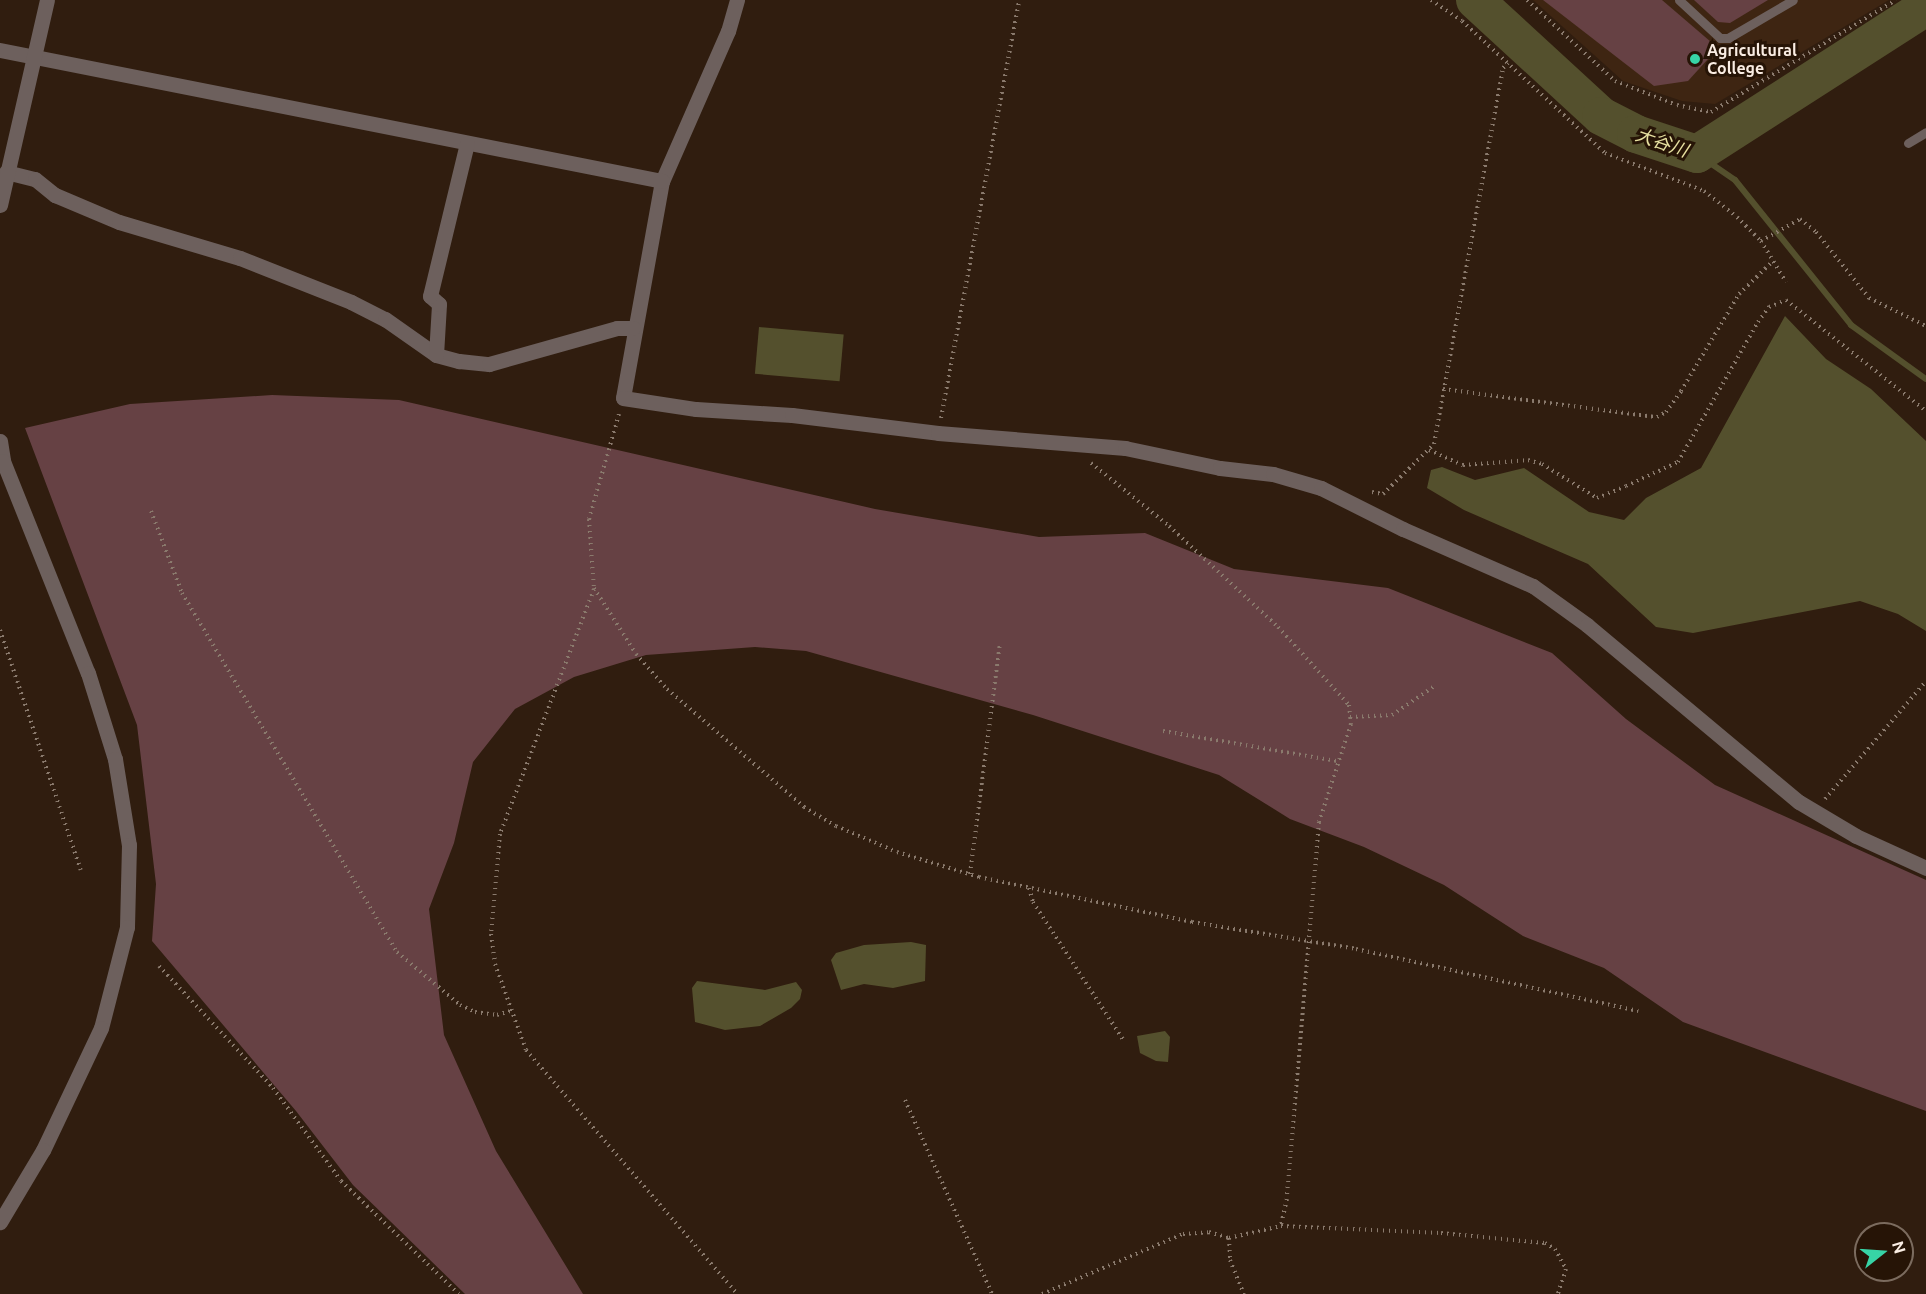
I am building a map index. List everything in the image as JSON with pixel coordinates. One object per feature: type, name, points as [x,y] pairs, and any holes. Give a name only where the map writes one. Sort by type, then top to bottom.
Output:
[{"type":"street","points":[[0,205],[47,0]]},
{"type":"street","points":[[737,0],[728,31],[662,181],[633,328],[623,398],[696,409],[792,415],[939,433],[1125,448],[1220,468],[1273,474],[1321,488],[1402,529],[1533,586],[1587,625],[1815,811],[1856,836],[1926,868]]},
{"type":"street","points":[[0,50],[662,181]]},
{"type":"street","points":[[436,355],[439,304],[430,296],[467,143]]},
{"type":"street","points":[[6,172],[35,179],[55,195],[119,222],[240,258],[351,302],[385,319],[436,355],[489,364],[617,328],[633,328]]},
{"type":"street","points":[[0,441],[3,461],[88,673],[115,759],[129,845],[127,927],[101,1028],[43,1150],[0,1222]]},
{"type":"lane","points":[[1679,0],[1720,38],[1728,38],[1793,0]]},
{"type":"lane","points":[[1908,143],[1926,132]]},
{"type":"path","points":[[939,433],[1019,0]]},
{"type":"path","points":[[1431,0],[1462,21],[1605,153],[1704,191],[1763,239],[1786,282]]},
{"type":"path","points":[[1527,0],[1615,81],[1677,105],[1711,112],[1896,0]]},
{"type":"path","points":[[1361,490],[1383,494],[1429,450],[1443,389],[1503,68],[1509,63]]},
{"type":"path","points":[[1763,239],[1800,219],[1816,232],[1869,298],[1926,326]]},
{"type":"path","points":[[1443,389],[1657,417],[1666,412],[1681,391],[1739,294],[1773,261]]},
{"type":"path","points":[[1429,450],[1464,465],[1528,460],[1542,464],[1598,498],[1678,462],[1705,421],[1758,322],[1769,307],[1786,300],[1926,411]]},
{"type":"path","points":[[623,398],[606,470],[589,519],[594,588],[500,834],[491,934],[495,964],[510,1011],[526,1050],[539,1068],[737,1294]]},
{"type":"path","points":[[1077,445],[1081,456],[1169,526],[1278,627],[1349,705],[1350,717],[1319,822],[1287,1199],[1281,1226]]},
{"type":"path","points":[[151,511],[182,593],[397,952],[467,1008],[496,1016],[510,1011]]},
{"type":"path","points":[[594,588],[636,654],[667,689],[804,807],[836,826],[897,852],[970,874],[1029,888],[1192,922],[1310,942],[1638,1011]]},
{"type":"path","points":[[0,630],[81,870]]},
{"type":"path","points":[[970,874],[1000,644]]},
{"type":"path","points":[[1815,811],[1926,681]]},
{"type":"path","points":[[1350,717],[1392,715],[1433,687]]},
{"type":"path","points":[[1163,732],[1337,761]]},
{"type":"path","points":[[1029,888],[1034,903],[1124,1041]]},
{"type":"path","points":[[159,966],[273,1088],[341,1181],[459,1294]]},
{"type":"path","points":[[905,1100],[992,1294]]},
{"type":"path","points":[[1042,1294],[1183,1234],[1209,1232],[1229,1238],[1281,1226],[1441,1233],[1545,1243],[1555,1249],[1566,1269],[1558,1294]]},
{"type":"path","points":[[1229,1238],[1230,1260],[1244,1294]]},
{"type":"shaded area","name":"Agricultural College","points":[[1533,0],[1889,0],[1715,104],[1682,101],[1623,81]]},
{"type":"shaded area","points":[[1543,0],[1662,0],[1718,48],[1688,81],[1654,86]]},
{"type":"shaded area","points":[[1694,0],[1768,0],[1730,23],[1718,22]]},
{"type":"shaded area","points":[[1785,316],[1826,359],[1871,389],[1926,441],[1926,631],[1898,614],[1860,601],[1693,633],[1656,627],[1588,564],[1464,510],[1427,488],[1431,470],[1442,467],[1475,480],[1524,468],[1589,512],[1624,520],[1646,498],[1701,468]]},
{"type":"shaded area","points":[[759,327],[844,334],[840,381],[755,374]]},
{"type":"shaded area","points":[[272,395],[399,400],[875,509],[1039,537],[1145,533],[1234,569],[1388,588],[1552,653],[1626,719],[1715,785],[1926,880],[1926,1111],[1683,1022],[1604,968],[1523,936],[1444,885],[1364,847],[1290,819],[1219,775],[1033,715],[806,651],[755,647],[646,655],[574,677],[515,709],[473,762],[454,843],[429,909],[444,1035],[496,1151],[583,1294],[465,1294],[353,1185],[296,1111],[152,941],[156,884],[137,725],[25,428],[130,404]]},
{"type":"shaded area","points":[[911,942],[926,945],[925,981],[893,988],[864,984],[841,990],[831,960],[836,953],[864,945]]},
{"type":"shaded area","points":[[697,981],[765,990],[796,982],[802,990],[800,999],[791,1008],[760,1026],[725,1030],[695,1022],[692,988]]},
{"type":"shaded area","points":[[1165,1031],[1170,1037],[1168,1062],[1156,1061],[1140,1053],[1137,1036]]},
{"type":"waterway","name":"大谷川","points":[[1475,0],[1601,116],[1636,134],[1697,154],[1926,7]]},
{"type":"waterway","points":[[1697,154],[1735,180],[1851,325],[1926,379]]},
{"type":"place","name":"Agricultural College","points":[[1695,59]]}]
